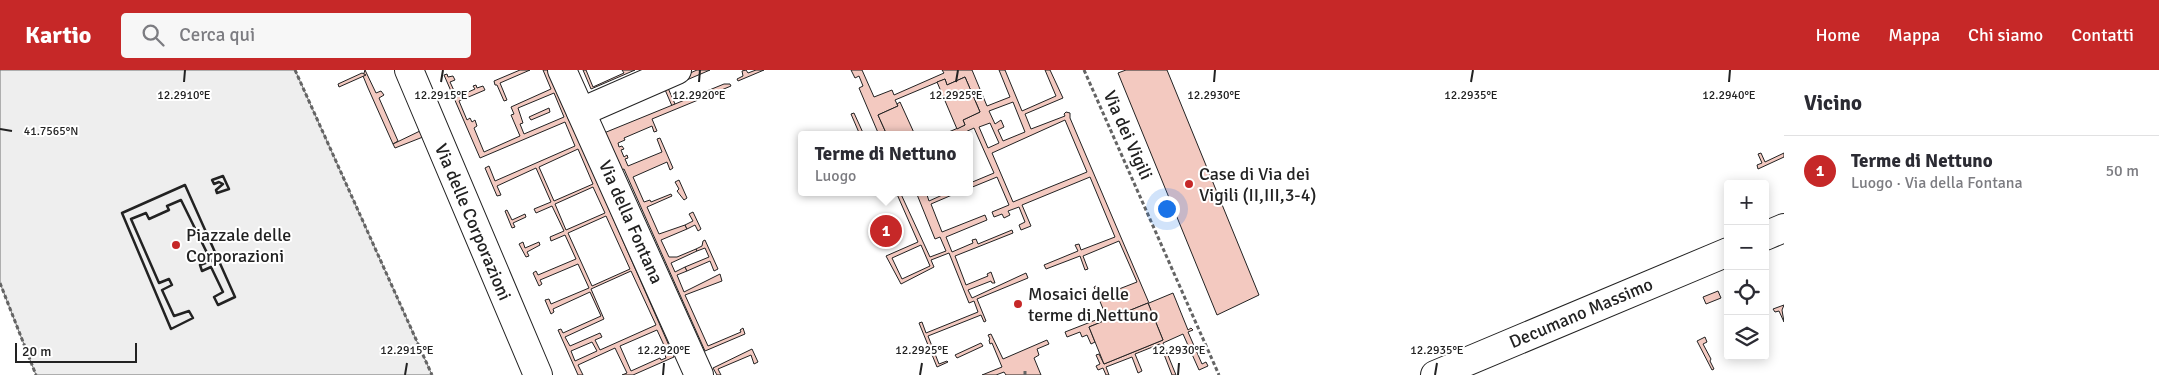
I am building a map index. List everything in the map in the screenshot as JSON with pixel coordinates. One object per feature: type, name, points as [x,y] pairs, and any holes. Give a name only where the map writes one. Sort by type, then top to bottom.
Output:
[{"type":"street","name":"Via delle Corporazioni","points":[[409,70],[538,375]]},
{"type":"street","name":"Via della Fontana","points":[[562,70],[699,375]]},
{"type":"street","points":[[581,112],[677,70]]},
{"type":"street","points":[[1769,234],[1784,228]]},
{"type":"street","name":"Decumano Massimo","points":[[1435,375],[1724,254]]},
{"type":"path","points":[[295,70],[432,375]]},
{"type":"path","name":"Via dei Vigili","points":[[1084,70],[1219,375]]},
{"type":"path","points":[[0,283],[36,375]]},
{"type":"shaded area","name":"Piazzale delle Corporazioni","points":[[0,70],[295,70],[432,375],[36,375],[0,283]]},
{"type":"building","points":[[365,70],[376,93],[381,91],[384,95],[379,98],[398,141],[393,144],[363,76]]},
{"type":"building","points":[[520,70],[530,70],[500,83],[507,100],[504,101],[494,81]]},
{"type":"building","points":[[543,70],[548,70],[674,357],[633,375],[622,375],[627,373],[615,348],[578,365],[583,375],[578,375],[558,330],[561,329],[563,333],[601,316],[590,292],[553,309],[554,312],[551,314],[545,300],[549,299],[551,304],[589,288],[578,264],[540,280],[542,284],[539,286],[533,273],[536,271],[538,275],[576,259],[565,235],[551,241],[550,237],[564,231],[552,206],[536,213],[534,209],[551,202],[536,168],[497,186],[501,195],[497,196],[485,168],[489,166],[495,181],[575,146],[565,122],[480,158],[444,75],[447,74],[448,77],[453,76],[455,80],[450,82],[457,97],[475,89],[473,86],[476,85],[477,88],[483,86],[485,90],[459,101],[467,120],[470,118],[472,122],[475,120],[477,126],[474,128],[484,152],[520,136],[511,115],[514,114],[511,107],[551,89]],"holes":[[[554,93],[564,117],[524,134],[520,124],[523,123],[518,108]],[[578,149],[593,184],[554,201],[539,167]],[[593,187],[605,213],[566,230],[555,204]],[[606,216],[630,269],[592,286],[568,233]],[[631,271],[656,325],[600,350],[595,340],[602,337],[600,333],[570,346],[565,337],[604,319],[591,289]],[[657,330],[668,354],[665,355],[666,358],[661,360],[660,358],[631,371],[620,346]],[[592,342],[597,351],[575,361],[571,351]]]},
{"type":"building","points":[[583,70],[586,70],[593,87],[624,73],[622,70],[635,70],[591,89]]},
{"type":"building","points":[[697,70],[710,70],[668,88],[675,104],[672,106],[663,85]]},
{"type":"building","points":[[746,70],[748,73],[764,70],[738,81],[737,79],[743,76],[742,71]]},
{"type":"building","points":[[851,70],[862,70],[874,97],[892,90],[894,95],[944,73],[942,70],[972,70],[987,106],[1010,97],[999,70],[1005,70],[1022,111],[1056,96],[1045,70],[1050,70],[1063,98],[1025,114],[1031,129],[1065,116],[1066,112],[1070,113],[1070,118],[1149,303],[1173,293],[1188,330],[1191,328],[1193,330],[1188,332],[1202,364],[1206,362],[1208,366],[1199,370],[1183,334],[1163,343],[1176,375],[1172,375],[1160,344],[1135,354],[1142,371],[1138,373],[1132,357],[1106,367],[1109,375],[1106,375],[1103,368],[1098,370],[1096,366],[1100,364],[1096,355],[1099,354],[1104,364],[1163,340],[1148,303],[1089,327],[1095,342],[1091,344],[1087,335],[1082,337],[1080,332],[1067,337],[1065,332],[1106,316],[1094,287],[1096,286],[1101,296],[1137,282],[1119,241],[1083,256],[1088,269],[1085,270],[1080,256],[1046,269],[1044,265],[1078,251],[1075,245],[1079,244],[1081,250],[1115,237],[1090,177],[1022,205],[1031,226],[1021,230],[1019,225],[1025,222],[1019,207],[1008,211],[1010,215],[1004,218],[1002,214],[994,217],[992,212],[1009,205],[997,177],[973,187],[973,182],[994,173],[974,128],[968,131],[951,131],[965,125],[963,120],[980,112],[965,77],[947,85],[945,79],[895,100],[898,106],[878,115],[885,131],[877,131],[859,88],[863,86],[859,76],[855,78]],"holes":[[[1013,102],[1025,132],[1003,141],[998,130],[1004,127],[1001,120],[995,124],[989,111]],[[1065,120],[1087,172],[1013,202],[992,153]],[[990,123],[999,143],[988,148],[979,127]]]},
{"type":"building","name":"Case di Via dei Vigili (II,III,3-4)","points":[[1126,70],[1167,70],[1259,295],[1217,315],[1118,73]]},
{"type":"building","points":[[362,73],[366,75],[339,87],[338,84]]},
{"type":"building","points":[[965,77],[980,112],[963,120],[965,125],[957,129],[937,82],[945,79],[947,85]]},
{"type":"building","points":[[724,84],[730,84],[731,86],[719,91],[721,95],[717,96],[715,93],[652,119],[657,131],[654,132],[652,126],[624,138],[625,140],[618,143],[619,147],[622,146],[624,149],[621,150],[624,157],[627,155],[628,158],[625,159],[628,166],[662,152],[657,139],[660,138],[673,168],[670,170],[667,162],[633,177],[644,202],[650,200],[651,202],[671,194],[672,196],[647,207],[659,234],[685,225],[687,229],[661,240],[669,257],[677,257],[696,249],[697,251],[671,263],[675,272],[685,267],[687,271],[677,275],[684,292],[720,274],[722,281],[685,295],[708,346],[741,332],[740,330],[743,328],[745,334],[705,351],[624,169],[615,172],[599,135]]},
{"type":"building","points":[[406,86],[428,135],[395,148],[393,144],[422,130],[402,88]]},
{"type":"building","points":[[900,102],[913,131],[885,131],[878,115],[898,106],[897,104]]},
{"type":"building","points":[[549,108],[550,112],[531,120],[529,117]]},
{"type":"building","points":[[854,113],[862,131],[858,131],[851,114]]},
{"type":"building","points":[[1761,153],[1765,162],[1784,153],[1784,157],[1758,169],[1757,165],[1762,163],[1758,154]]},
{"type":"building","points":[[679,180],[687,198],[684,200],[677,191],[679,189],[675,182]]},
{"type":"building","points":[[898,196],[902,196],[930,257],[946,251],[940,237],[935,239],[918,196],[927,196],[929,201],[940,196],[950,196],[931,204],[942,232],[985,215],[987,220],[946,237],[952,252],[973,243],[972,240],[976,239],[978,244],[1012,230],[1013,233],[955,256],[966,285],[988,276],[987,274],[991,272],[995,283],[991,281],[968,290],[972,298],[1026,273],[1028,278],[977,299],[986,321],[984,322],[981,315],[928,336],[939,364],[948,362],[937,367],[919,323],[922,322],[926,333],[978,312],[974,301],[969,303],[949,253],[931,260],[934,267],[901,284],[886,256],[918,242]],"holes":[[[921,245],[930,266],[902,279],[892,258]]]},
{"type":"building","points":[[507,210],[512,220],[525,214],[526,217],[513,223],[515,227],[512,228],[505,211]]},
{"type":"building","points":[[693,212],[701,229],[698,231],[695,225],[687,229],[685,225],[693,221],[689,214]]},
{"type":"building","points":[[705,240],[718,269],[714,271],[710,261],[687,271],[685,267],[709,257],[705,248],[697,251],[696,249],[702,246]]},
{"type":"building","points":[[523,242],[525,248],[539,242],[540,245],[527,252],[529,256],[526,257],[519,244]]},
{"type":"building","points":[[1718,291],[1721,298],[1706,304],[1703,297]]},
{"type":"building","points":[[1148,303],[1163,340],[1104,364],[1089,327]]},
{"type":"building","points":[[1784,305],[1782,310],[1784,322],[1779,311],[1775,312],[1773,309]]},
{"type":"building","points":[[991,334],[1003,359],[1047,340],[1049,344],[1037,349],[1039,355],[1034,358],[1041,375],[1006,375],[1004,372],[996,375],[982,375],[1002,367],[992,343],[990,344],[988,335]]},
{"type":"building","points":[[1705,337],[1707,342],[1703,344],[1711,359],[1710,361],[1714,369],[1712,370],[1697,341]]},
{"type":"building","points":[[981,343],[983,346],[957,358],[955,355]]},
{"type":"building","points":[[752,349],[758,362],[754,364],[751,355],[718,369],[721,375],[717,375],[713,368]]},
{"type":"wall","points":[[223,176],[229,189],[217,193],[216,190],[223,184],[219,182],[214,184],[212,180],[223,176]]},
{"type":"wall","points":[[185,185],[235,297],[218,305],[214,297],[223,292],[211,267],[202,271],[200,265],[211,261],[181,200],[167,206],[169,210],[149,219],[146,213],[131,219],[159,283],[169,279],[172,285],[162,290],[174,316],[189,311],[193,318],[171,329],[122,213],[185,185]]},
{"type":"place","name":"Case di Via dei Vigili (II,III,3-4)","points":[[1189,184]]},
{"type":"place","name":"Terme di Nettuno","points":[[886,231]]},
{"type":"place","name":"Piazzale delle Corporazioni","points":[[176,245]]},
{"type":"place","name":"Mosaici delle terme di Nettuno","points":[[1018,304]]}]
